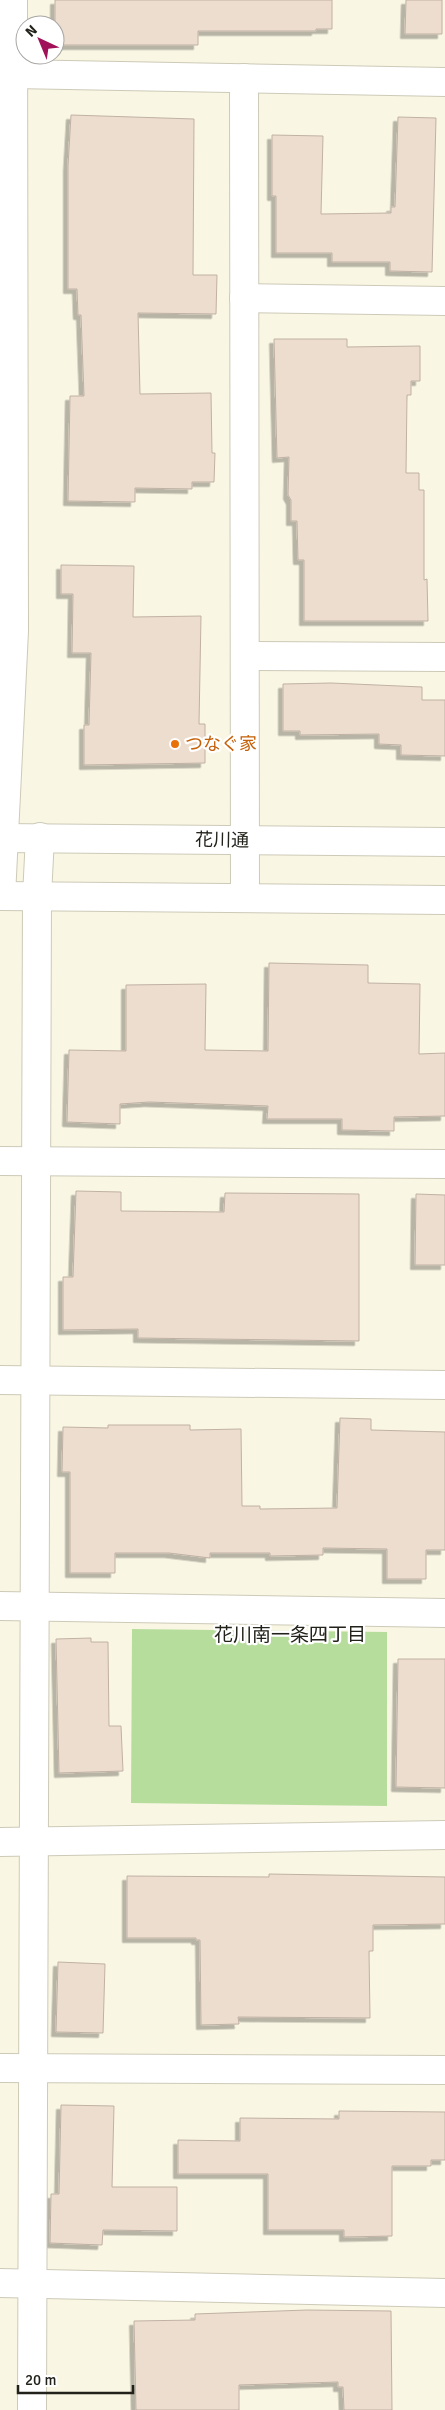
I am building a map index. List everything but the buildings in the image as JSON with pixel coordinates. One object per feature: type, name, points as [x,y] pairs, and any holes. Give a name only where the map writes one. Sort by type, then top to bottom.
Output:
[{"type":"street","points":[[13,0],[7,631],[0,896],[445,900]]},
{"type":"street","points":[[13,74],[445,82]]},
{"type":"street","points":[[244,78],[245,898]]},
{"type":"street","points":[[244,298],[445,301]]},
{"type":"street","points":[[245,656],[445,657]]},
{"type":"street","points":[[32,2410],[37,896],[40,837]]},
{"type":"street","name":"花川通","points":[[2,838],[445,842]]},
{"type":"street","points":[[0,1162],[445,1164]]},
{"type":"street","points":[[0,1380],[445,1385]]},
{"type":"street","points":[[0,1606],[445,1613]]},
{"type":"street","points":[[0,1842],[34,1843],[445,1834]]},
{"type":"street","points":[[0,2068],[445,2070]]},
{"type":"street","points":[[0,2282],[445,2293]]},
{"type":"green space","points":[[132,1629],[387,1632],[387,1806],[131,1803]]},
{"type":"place","name":"つなぐ家","points":[[175,744]]},
{"type":"district","name":"花川南一条四丁目","points":[[290,1635]]}]
